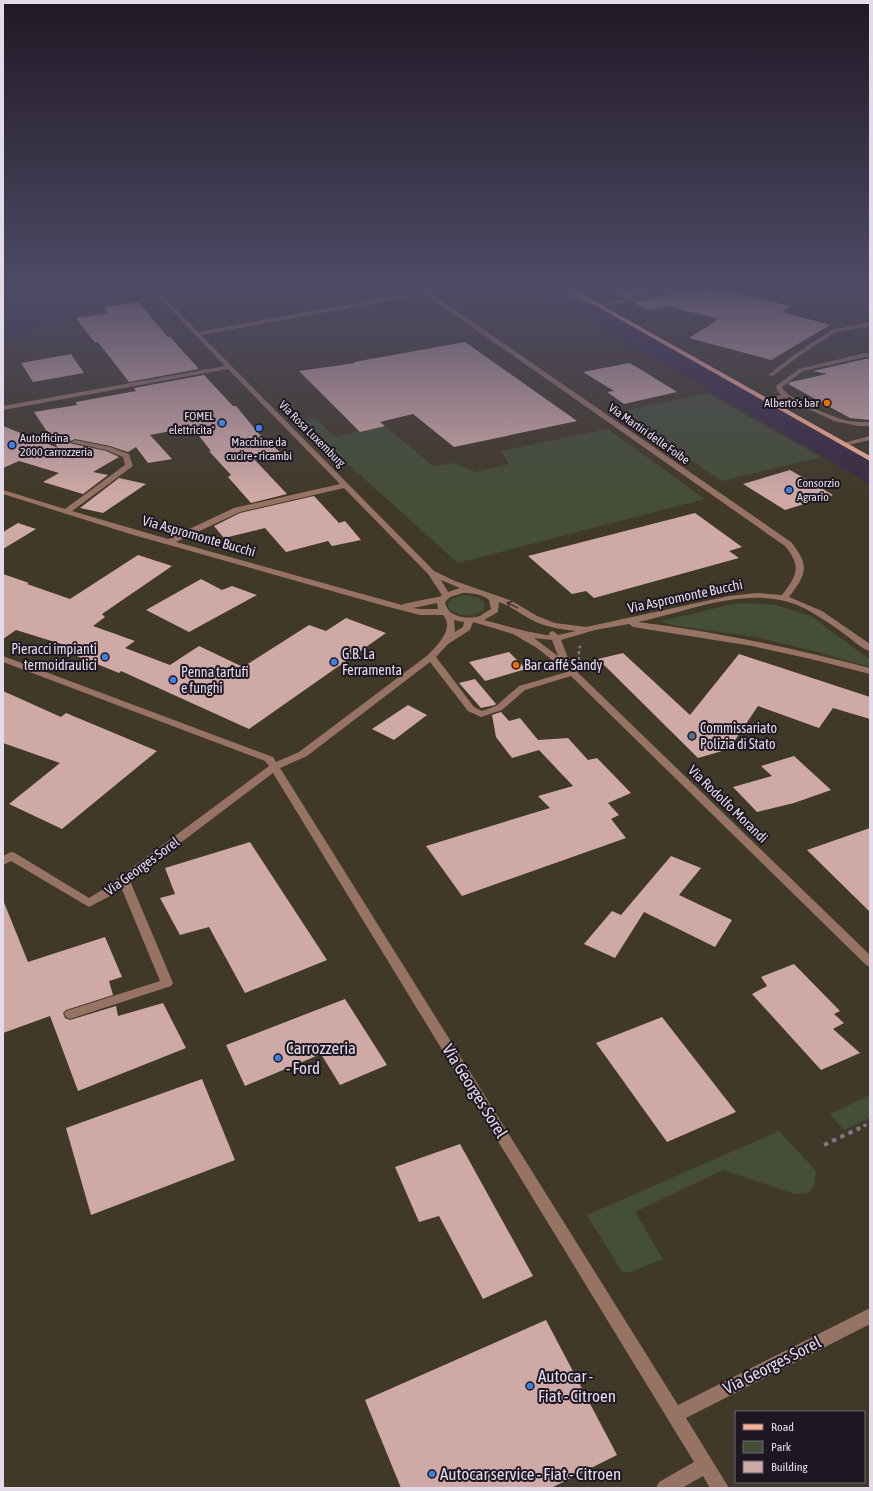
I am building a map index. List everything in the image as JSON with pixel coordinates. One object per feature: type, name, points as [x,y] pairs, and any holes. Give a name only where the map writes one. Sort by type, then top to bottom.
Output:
[{"type":"main road","points":[[687,356],[870,459]]},
{"type":"street","name":"Via Rosa Luxemburg","points":[[219,356],[431,572],[444,597]]},
{"type":"street","name":"Via Martiri delle Foibe","points":[[517,356],[788,544],[797,555],[801,566],[796,582],[784,598]]},
{"type":"street","points":[[771,375],[796,356]]},
{"type":"street","points":[[863,356],[801,370],[779,386],[780,390],[786,396],[838,421],[854,424],[870,424]]},
{"type":"street","points":[[3,408],[229,366]]},
{"type":"street","points":[[766,400],[786,396]]},
{"type":"street","points":[[844,444],[870,438]]},
{"type":"street","points":[[66,512],[129,466],[126,456],[108,448],[75,442]]},
{"type":"street","points":[[169,542],[237,510],[346,485]]},
{"type":"street","name":"Via Aspromonte Bucchi","points":[[3,492],[169,542],[388,604],[420,612],[446,614],[536,636],[556,638],[572,636],[588,630],[742,596],[764,595],[784,598],[809,606],[870,648]]},
{"type":"street","name":"Via Rosa Luxemburg","points":[[431,572],[452,583],[480,592]]},
{"type":"street","name":"Via Aspromonte Bucchi","points":[[388,604],[416,605],[462,590],[480,592],[509,603],[534,618],[553,625],[588,630]]},
{"type":"street","points":[[471,620],[483,618],[495,610],[496,605],[494,600],[489,595]]},
{"type":"street","points":[[444,597],[440,604],[440,608],[446,614]]},
{"type":"street","name":"Via Georges Sorel","points":[[445,642],[450,631],[446,614]]},
{"type":"street","name":"Via Aspromonte Bucchi","points":[[534,618],[556,638]]},
{"type":"street","name":"Via Georges Sorel","points":[[3,861],[11,856],[89,903],[124,880],[274,767],[303,754],[431,657],[445,642],[467,628],[471,620]]},
{"type":"street","points":[[625,623],[737,639],[781,648],[870,671]]},
{"type":"street","name":"Via Rodolfo Morandi","points":[[513,630],[540,646],[570,670],[870,962]]},
{"type":"street","points":[[561,652],[566,642],[572,636]]},
{"type":"street","name":"Via Rodolfo Morandi","points":[[556,638],[570,670]]},
{"type":"street","points":[[431,657],[471,709],[481,714],[500,708],[522,688],[570,670]]},
{"type":"street","name":"Via Georges Sorel","points":[[3,659],[269,759],[720,1488]]},
{"type":"street","points":[[70,1014],[167,983],[124,880]]},
{"type":"street","name":"Via Georges Sorel","points":[[675,1415],[870,1316]]},
{"type":"street","points":[[666,1488],[706,1466]]},
{"type":"path","points":[[824,1145],[870,1123]]},
{"type":"shaded area","points":[[3,356],[649,356],[870,484],[870,1488],[3,1488]]},
{"type":"shaded area","points":[[694,356],[870,356],[870,456]]},
{"type":"green space","points":[[707,393],[821,457],[722,481],[618,412]]},
{"type":"green space","points":[[316,418],[334,437],[385,426],[433,466],[454,463],[475,472],[509,464],[501,451],[608,429],[705,499],[458,563],[300,421]]},
{"type":"green space","points":[[467,595],[479,598],[485,603],[484,609],[476,614],[462,615],[449,609],[448,603],[452,599]]},
{"type":"green space","points":[[738,603],[776,605],[811,616],[870,660],[870,667],[818,652],[755,637],[672,625],[661,621]]},
{"type":"green space","points":[[870,1095],[870,1118],[844,1130],[830,1114]]},
{"type":"green space","points":[[779,1131],[816,1171],[814,1186],[809,1193],[795,1194],[723,1170],[635,1212],[663,1259],[631,1272],[622,1272],[587,1215]]},
{"type":"building","points":[[62,356],[72,356],[84,373],[33,382],[21,363]]},
{"type":"building","points":[[109,356],[187,356],[199,369],[129,382]]},
{"type":"building","points":[[390,356],[484,356],[577,421],[454,447],[413,414],[380,422],[385,426],[360,432],[299,371],[355,363],[354,362]]},
{"type":"building","points":[[755,356],[778,356],[771,360]]},
{"type":"building","points":[[870,359],[870,420],[850,418],[788,384],[827,374],[813,371]]},
{"type":"building","points":[[629,363],[677,392],[624,404],[607,392],[614,391],[583,372]]},
{"type":"building","points":[[204,375],[233,406],[236,406],[259,434],[280,452],[254,459],[287,494],[251,503],[228,477],[231,475],[209,451],[211,451],[192,427],[150,435],[172,459],[148,463],[136,447],[128,452],[110,446],[75,439],[70,441],[70,443],[73,444],[106,451],[119,457],[93,472],[108,475],[83,494],[43,482],[59,473],[19,461],[3,468],[3,426],[58,448],[34,412],[77,405],[76,402],[136,391],[134,388]]},
{"type":"building","points":[[790,470],[833,495],[785,510],[743,484]]},
{"type":"building","points":[[119,478],[146,484],[103,513],[80,508]]},
{"type":"building","points":[[314,496],[339,523],[345,521],[361,540],[332,546],[328,541],[286,552],[265,528],[224,538],[214,526],[240,513]]},
{"type":"building","points":[[695,513],[742,547],[729,551],[739,558],[594,598],[586,591],[572,594],[528,556]]},
{"type":"building","points":[[18,523],[36,529],[3,549],[3,532]]},
{"type":"building","points":[[138,555],[172,566],[102,614],[105,617],[93,626],[135,641],[125,648],[170,665],[199,646],[243,667],[309,625],[326,631],[346,618],[386,633],[249,729],[121,671],[119,673],[77,656],[84,651],[16,630],[3,639],[3,574],[70,599]]},
{"type":"building","points":[[201,579],[222,590],[232,586],[257,595],[189,632],[146,610]]},
{"type":"building","points":[[509,652],[526,669],[485,681],[469,662]]},
{"type":"building","points":[[623,653],[690,715],[739,654],[870,697],[870,719],[833,708],[819,728],[758,706],[729,749],[698,758],[598,659]]},
{"type":"building","points":[[475,679],[496,704],[495,705],[481,708],[459,683]]},
{"type":"building","points":[[3,691],[61,717],[66,713],[157,751],[62,829],[9,804],[60,763],[3,743]]},
{"type":"building","points":[[408,705],[427,715],[394,740],[372,729]]},
{"type":"building","points":[[501,712],[509,721],[520,718],[538,740],[568,738],[588,760],[597,758],[631,793],[608,803],[619,815],[611,819],[626,838],[462,896],[426,846],[550,808],[538,796],[573,786],[539,750],[512,758],[496,737],[492,715]]},
{"type":"building","points":[[794,756],[831,790],[794,803],[757,812],[733,787],[772,776],[761,766]]},
{"type":"building","points":[[870,828],[870,912],[807,850]]},
{"type":"building","points":[[250,842],[327,960],[245,993],[209,927],[180,935],[160,898],[175,894],[165,868]]},
{"type":"building","points":[[671,856],[701,868],[679,895],[732,920],[715,947],[644,912],[615,958],[584,944],[612,911],[621,915]]},
{"type":"building","points":[[3,900],[28,962],[105,937],[122,977],[109,981],[113,995],[66,1010],[63,1013],[65,1018],[70,1020],[116,1006],[118,1016],[163,1003],[186,1048],[78,1091],[50,1016],[3,1033]]},
{"type":"building","points":[[794,964],[840,1011],[834,1014],[844,1023],[833,1029],[860,1053],[821,1070],[752,994],[767,986],[761,977]]},
{"type":"building","points":[[345,999],[387,1065],[340,1085],[321,1054],[245,1086],[226,1045]]},
{"type":"building","points":[[662,1017],[736,1112],[667,1142],[596,1043]]},
{"type":"building","points":[[202,1079],[235,1160],[91,1215],[66,1128]]},
{"type":"building","points":[[460,1144],[533,1276],[483,1299],[439,1216],[419,1222],[395,1167]]},
{"type":"building","points":[[546,1320],[617,1455],[551,1488],[401,1488],[365,1400]]},
{"type":"place","name":"Alberto's bar","points":[[827,403]]},
{"type":"place","name":"FOMEL elettricita'","points":[[222,423]]},
{"type":"place","name":"Macchine da cucire - ricambi","points":[[259,428]]},
{"type":"place","name":"Autofficina 2000 carrozzeria","points":[[12,445]]},
{"type":"place","name":"Consorzio Agrario","points":[[789,490]]},
{"type":"place","name":"Pieracci impianti termoidraulici","points":[[105,657]]},
{"type":"place","name":"G.B. La Ferramenta","points":[[334,662]]},
{"type":"place","name":"Bar caffé Sandy","points":[[516,665]]},
{"type":"place","name":"Penna tartufi e funghi","points":[[173,680]]},
{"type":"place","name":"Commissariato Polizia di Stato","points":[[692,736]]},
{"type":"place","name":"Carrozzeria - Ford","points":[[278,1058]]},
{"type":"place","name":"Autocar - Fiat - Citroen","points":[[530,1386]]},
{"type":"place","name":"Autocar service - Fiat - Citroen","points":[[432,1474]]}]
